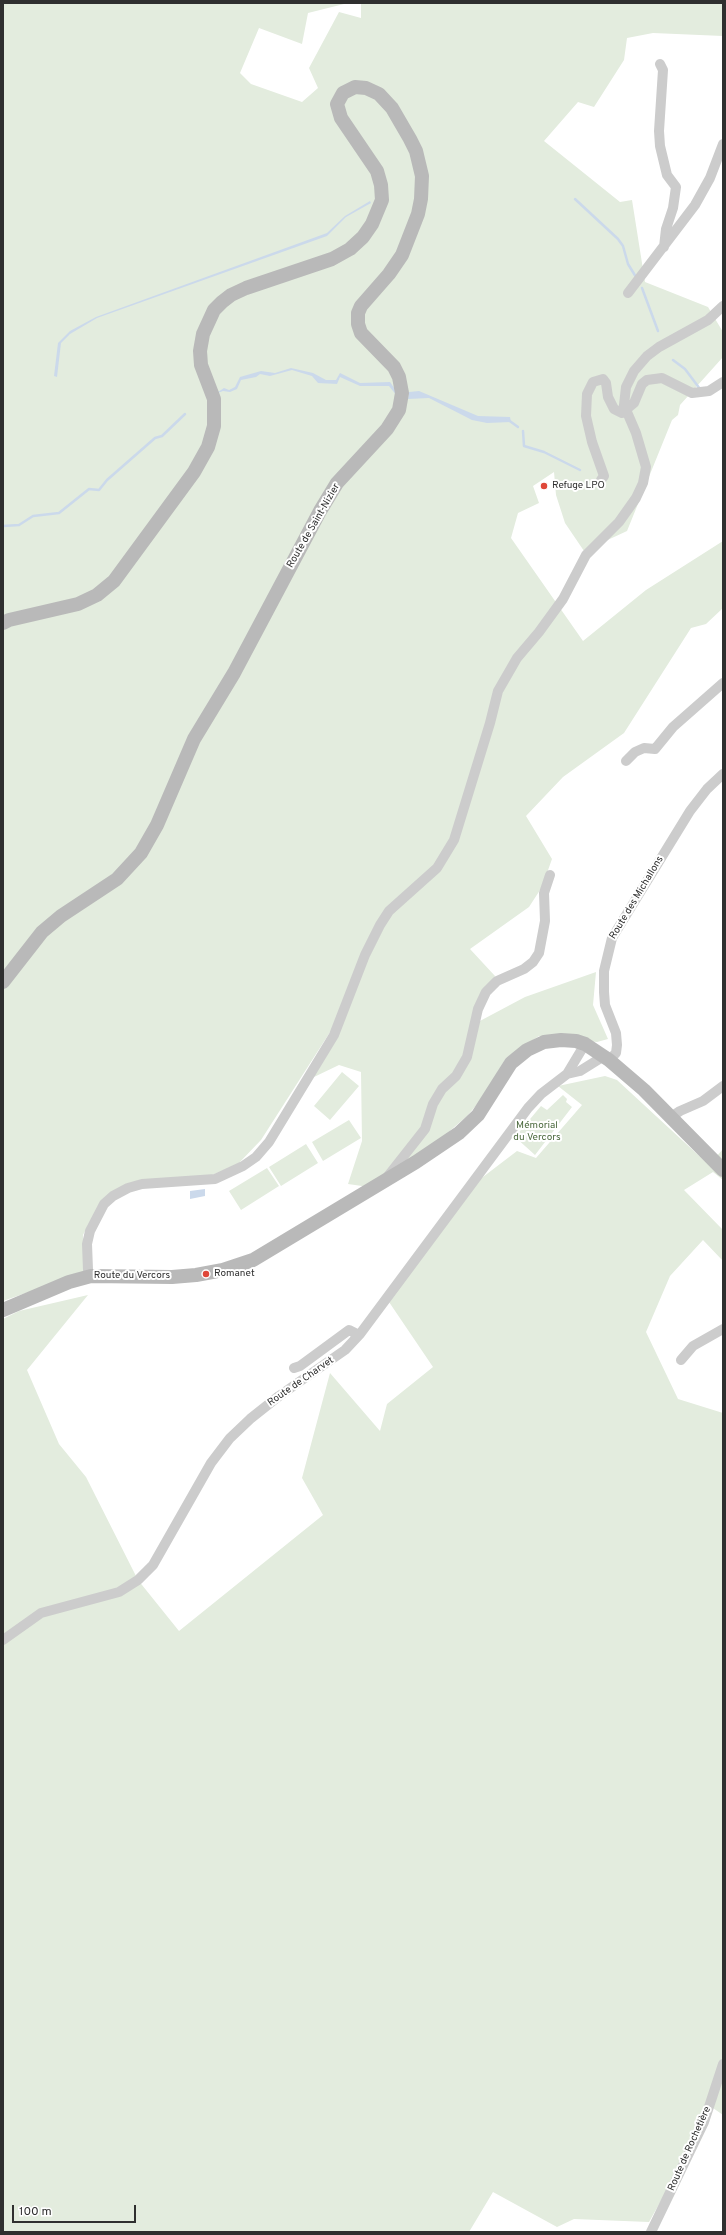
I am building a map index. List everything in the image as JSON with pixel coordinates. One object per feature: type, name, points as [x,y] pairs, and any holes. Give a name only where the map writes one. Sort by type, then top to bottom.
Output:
[{"type":"main road","name":"Route de Saint-Nizier","points":[[3,623],[9,620],[78,604],[97,595],[114,581],[194,472],[208,447],[214,426],[214,399],[201,365],[200,351],[206,328],[214,310],[231,295],[246,288],[332,259],[350,250],[363,237],[372,224],[382,200],[381,185],[377,171],[341,118],[337,104],[343,93],[355,87],[366,88],[379,94],[392,108],[410,139],[420,163],[422,176],[421,199],[418,214],[402,255],[358,313],[358,324],[361,333],[394,367],[399,377],[402,393],[399,410],[387,430],[338,483],[320,511],[234,673],[194,739],[157,825],[141,853],[117,879],[60,916],[42,932],[3,982]]},
{"type":"main road","name":"Route du Vercors","points":[[3,1310],[69,1282],[91,1276],[172,1277],[196,1275],[223,1270],[253,1260],[442,1145],[466,1127],[478,1115],[511,1063],[527,1050],[544,1042],[557,1040],[568,1040],[585,1044]]},
{"type":"main road","points":[[585,1044],[607,1058],[644,1090],[723,1170]]},
{"type":"street","points":[[660,64],[663,70],[659,131],[660,146],[667,175],[676,188],[673,208],[666,229],[664,247]]},
{"type":"street","points":[[628,293],[695,205],[710,178],[723,144]]},
{"type":"street","points":[[91,1276],[87,1244],[90,1231],[104,1204],[112,1196],[128,1188],[142,1184],[215,1179],[243,1166],[256,1157],[269,1142],[334,1035],[365,955],[380,925],[389,911],[438,868],[454,840],[490,723],[498,690],[517,658],[539,632],[563,599],[586,555],[629,511],[643,483],[646,467],[643,454],[624,405],[626,387],[640,363],[658,347],[714,316],[723,306]]},
{"type":"street","points":[[601,480],[604,476],[592,442],[586,416],[589,386],[593,382],[603,379],[606,383],[608,397],[614,409],[622,413],[634,403],[642,384],[655,377],[671,381],[692,393],[709,391],[723,382]]},
{"type":"street","points":[[626,761],[635,752],[644,748],[655,749],[673,727],[723,683]]},
{"type":"street","name":"Route des Michallons","points":[[607,1058],[616,1053],[617,1045],[616,1033],[605,1005],[604,992],[604,971],[612,938],[690,810],[706,789],[723,774]]},
{"type":"street","points":[[384,1181],[425,1129],[433,1104],[442,1089],[456,1076],[467,1057],[478,1009],[486,992],[497,981],[524,969],[534,962],[539,953],[545,921],[544,893],[550,876]]},
{"type":"street","name":"Route de Charvet","points":[[3,1640],[42,1613],[120,1592],[138,1580],[153,1565],[211,1464],[230,1438],[250,1419],[279,1396],[345,1350],[359,1334],[528,1108],[541,1094],[567,1074],[585,1044]]},
{"type":"street","name":"Route de Charvet","points":[[567,1074],[580,1071],[607,1058]]},
{"type":"street","points":[[671,1117],[680,1111],[704,1101],[723,1086]]},
{"type":"street","points":[[681,1360],[693,1346],[723,1329]]},
{"type":"street","points":[[294,1368],[300,1366],[349,1330],[359,1334]]},
{"type":"street","name":"Route de Rochetière","points":[[651,2232],[704,2122],[723,2064]]},
{"type":"green space","points":[[3,3],[348,3],[308,13],[302,44],[259,28],[240,73],[251,84],[302,102],[318,88],[309,68],[339,12],[361,18],[361,3],[723,3],[723,36],[653,33],[627,38],[624,60],[594,107],[578,102],[544,141],[620,202],[632,200],[645,282],[708,307],[723,332],[723,357],[680,405],[678,415],[672,420],[627,531],[584,551],[565,523],[556,495],[554,472],[533,486],[539,503],[518,513],[511,538],[583,641],[646,590],[723,541],[723,608],[706,624],[691,628],[624,733],[563,777],[526,816],[552,859],[542,887],[529,907],[470,949],[495,976],[478,1022],[525,997],[596,972],[593,1005],[608,1039],[597,1042],[539,1036],[506,1058],[480,1101],[467,1116],[383,1189],[348,1184],[362,1141],[361,1072],[339,1065],[314,1077],[339,1018],[261,1140],[238,1164],[212,1175],[156,1179],[99,1204],[83,1235],[83,1273],[3,1301]]},
{"type":"green space","points":[[342,1072],[359,1086],[330,1120],[314,1106]]},
{"type":"green space","points":[[605,1076],[617,1080],[709,1165],[723,1149],[723,1180],[713,1172],[684,1190],[723,1230],[723,1261],[703,1240],[670,1276],[646,1332],[678,1399],[723,1413],[723,2115],[713,2108],[649,2222],[574,2219],[557,2227],[493,2192],[469,2232],[3,2232],[3,1319],[19,1311],[88,1295],[27,1370],[59,1444],[86,1477],[138,1580],[179,1631],[323,1515],[302,1478],[330,1373],[380,1431],[387,1404],[433,1367],[389,1302],[479,1180],[517,1151],[536,1158],[582,1105],[558,1086]]},
{"type":"green space","name":"Mémorial du Vercors","points":[[563,1095],[567,1099],[566,1102],[572,1107],[535,1155],[515,1137],[541,1106],[547,1110]]},
{"type":"green space","points":[[349,1120],[361,1138],[323,1161],[312,1142]]},
{"type":"green space","points":[[306,1144],[318,1163],[281,1186],[269,1167]]},
{"type":"green space","points":[[267,1168],[279,1186],[241,1210],[229,1191]]},
{"type":"water","points":[[370,201],[371,203],[346,217],[327,236],[97,318],[70,334],[61,343],[57,377],[54,376],[58,343],[70,331],[96,317],[327,233],[345,216]]},
{"type":"water","points":[[291,368],[313,373],[326,380],[336,380],[340,373],[360,383],[390,382],[399,395],[397,396],[389,386],[360,386],[340,377],[337,384],[318,383],[312,376],[292,370],[270,376],[260,374],[256,377],[241,380],[237,389],[230,392],[223,391],[215,394],[224,388],[229,390],[235,387],[240,377],[261,371],[275,373]]},
{"type":"water","points":[[419,391],[478,416],[510,417],[511,422],[487,423],[472,420],[429,398],[408,399],[409,392]]},
{"type":"water","points":[[205,1189],[205,1196],[190,1199],[190,1191]]},
{"type":"waterway","points":[[575,199],[618,239],[623,246],[628,264],[636,277]]},
{"type":"waterway","points":[[642,288],[658,331]]},
{"type":"waterway","points":[[673,360],[685,369],[700,389]]},
{"type":"waterway","points":[[3,526],[19,525],[33,516],[59,513],[89,489],[99,490],[107,480],[155,438],[162,436],[185,414]]},
{"type":"waterway","points":[[507,419],[518,427]]},
{"type":"waterway","points":[[523,431],[524,446],[544,452],[580,470]]},
{"type":"place","name":"Refuge LPO","points":[[544,486]]},
{"type":"place","name":"Romanet","points":[[206,1274]]}]
